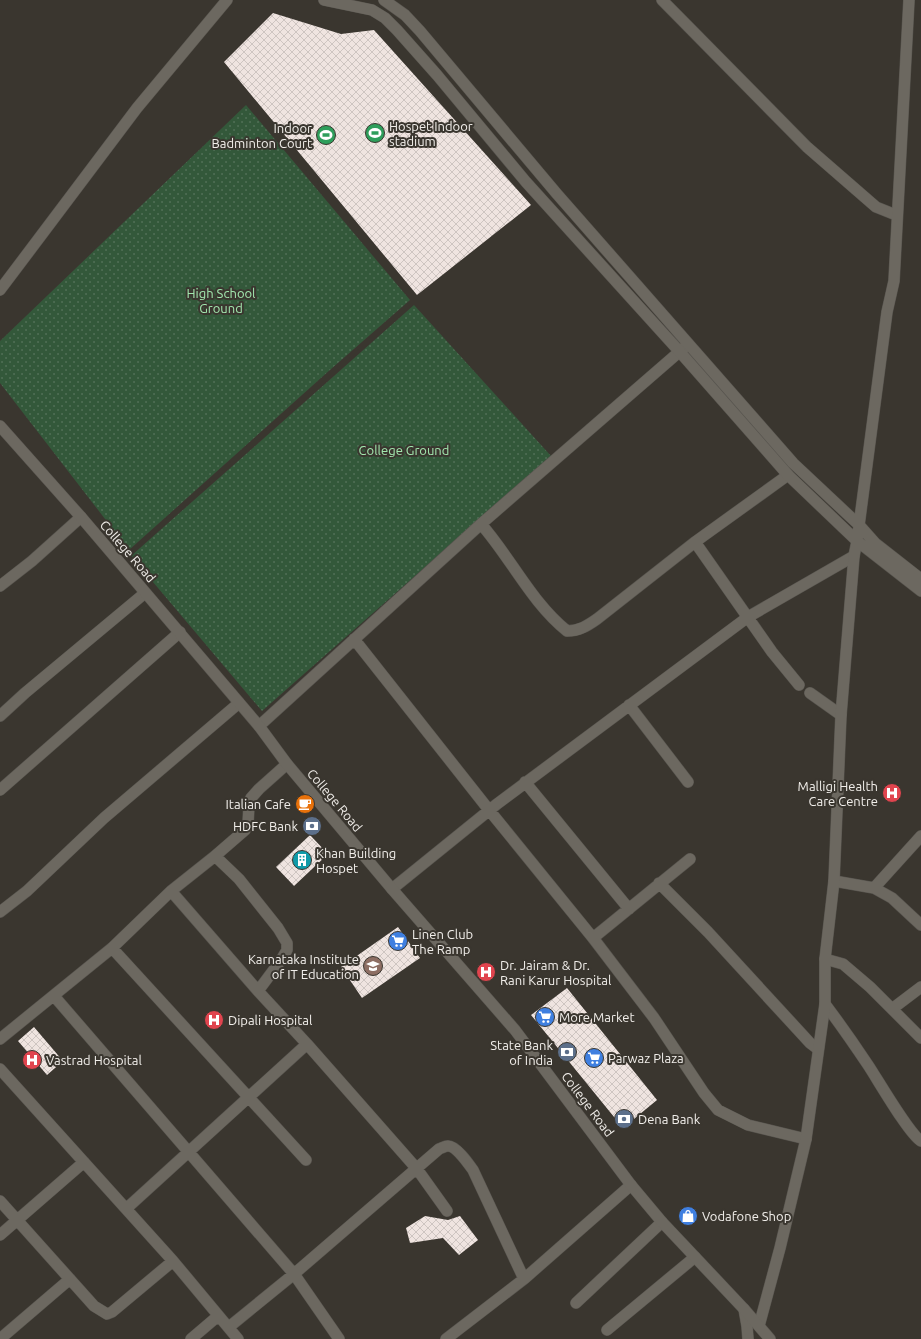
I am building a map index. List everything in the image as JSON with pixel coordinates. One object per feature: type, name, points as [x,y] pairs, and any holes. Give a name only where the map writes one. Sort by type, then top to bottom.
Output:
[{"type":"street","points":[[0,290],[137,108],[228,0]]},
{"type":"street","points":[[324,0],[372,10],[385,18],[437,75],[526,182],[788,474],[857,541],[921,591]]},
{"type":"street","points":[[384,0],[405,15],[420,31],[557,194],[793,463],[875,543],[921,579]]},
{"type":"street","points":[[662,0],[807,147],[876,207],[896,215]]},
{"type":"street","points":[[759,1326],[780,1248],[806,1139],[825,1004],[825,959],[834,881],[841,715],[854,556],[887,312],[894,280],[896,215],[909,0]]},
{"type":"street","points":[[259,726],[481,524],[689,343]]},
{"type":"street","name":"College Road","points":[[0,426],[180,632],[238,703],[259,726],[287,764],[392,889],[515,1030],[631,1185],[662,1222],[696,1257],[770,1339]]},
{"type":"street","points":[[481,524],[492,536],[519,576],[550,614],[567,631],[575,631],[587,626],[597,619],[695,542],[788,474]]},
{"type":"street","points":[[0,586],[32,561],[81,517]]},
{"type":"street","points":[[695,542],[772,652],[799,685]]},
{"type":"street","points":[[392,889],[525,782],[748,617],[854,556]]},
{"type":"street","points":[[0,716],[25,693],[145,593]]},
{"type":"street","points":[[0,790],[180,632]]},
{"type":"street","points":[[354,639],[489,810],[593,938],[654,1018],[704,1093],[718,1110],[748,1125],[806,1139]]},
{"type":"street","points":[[810,693],[841,715]]},
{"type":"street","points":[[2,907],[26,891],[104,818],[238,703]]},
{"type":"street","points":[[629,705],[688,782]]},
{"type":"street","points":[[0,1039],[112,948],[171,891],[216,856],[245,830],[249,819],[249,805],[251,798],[287,764]]},
{"type":"street","points":[[525,782],[629,909]]},
{"type":"street","points":[[874,888],[921,836]]},
{"type":"street","points":[[216,856],[239,879],[278,928],[287,943],[287,950],[282,960],[258,991]]},
{"type":"street","points":[[593,938],[690,858]]},
{"type":"street","points":[[834,881],[874,888],[892,898],[921,925]]},
{"type":"street","points":[[659,883],[708,932],[810,1043],[818,1049]]},
{"type":"street","points":[[171,891],[417,1169],[447,1211]]},
{"type":"street","points":[[112,948],[306,1160]]},
{"type":"street","points":[[825,959],[844,964],[870,987],[921,1038]]},
{"type":"street","points":[[892,1009],[921,988]]},
{"type":"street","points":[[54,996],[294,1274],[339,1339]]},
{"type":"street","points":[[825,1004],[867,1064],[906,1125],[921,1141]]},
{"type":"street","points":[[127,1208],[307,1044]]},
{"type":"street","points":[[0,1069],[127,1208],[238,1339]]},
{"type":"street","points":[[229,1327],[294,1274],[439,1149],[446,1146],[451,1146],[465,1159],[480,1182],[524,1279]]},
{"type":"street","points":[[0,1235],[84,1162]]},
{"type":"street","points":[[446,1339],[524,1279],[631,1185]]},
{"type":"street","points":[[0,1201],[94,1306],[107,1314],[112,1312],[173,1261]]},
{"type":"street","points":[[576,1303],[662,1222]]},
{"type":"street","points":[[607,1330],[696,1257]]},
{"type":"street","points":[[2,1335],[38,1308],[70,1279]]},
{"type":"street","points":[[744,1309],[748,1339]]},
{"type":"street","points":[[191,1339],[218,1316]]},
{"type":"green space","name":"High School Ground","points":[[246,105],[410,300],[129,550],[0,383],[0,341]]},
{"type":"green space","name":"College Ground","points":[[414,305],[551,456],[262,711],[131,556]]},
{"type":"building","name":"Hospet Indoor stadium","points":[[273,13],[341,34],[374,30],[531,205],[417,295],[224,62]]},
{"type":"building","name":"Khan Building Hospet","points":[[310,835],[328,854],[294,886],[276,867]]},
{"type":"building","points":[[398,927],[420,958],[362,998],[341,967]]},
{"type":"building","name":"Parwaz Plaza","points":[[567,988],[657,1100],[623,1128],[531,1015]]},
{"type":"building","points":[[34,1027],[63,1061],[47,1075],[18,1041]]},
{"type":"building","points":[[425,1216],[448,1220],[460,1216],[478,1240],[459,1255],[443,1238],[410,1243],[406,1228]]},
{"type":"place","name":"Hospet Indoor stadium","points":[[375,133]]},
{"type":"place","name":"Indoor Badminton Court","points":[[326,135]]},
{"type":"place","name":"Malligi Health Care Centre","points":[[892,793]]},
{"type":"place","name":"Italian Cafe","points":[[305,804]]},
{"type":"place","name":"HDFC Bank","points":[[312,826]]},
{"type":"place","name":"Khan Building Hospet","points":[[302,860]]},
{"type":"place","name":"Linen Club The Ramp","points":[[398,941]]},
{"type":"place","name":"Karnataka Institute of IT Education","points":[[373,966]]},
{"type":"place","name":"Dr. Jairam & Dr. Rani Karur Hospital","points":[[486,972]]},
{"type":"place","name":"More Market","points":[[545,1017]]},
{"type":"place","name":"Dipali Hospital","points":[[214,1020]]},
{"type":"place","name":"State Bank of India","points":[[567,1052]]},
{"type":"place","name":"Parwaz Plaza","points":[[594,1058]]},
{"type":"place","name":"Vastrad Hospital","points":[[32,1060]]},
{"type":"place","name":"Dena Bank","points":[[624,1119]]},
{"type":"place","name":"Vodafone Shop","points":[[688,1216]]}]
